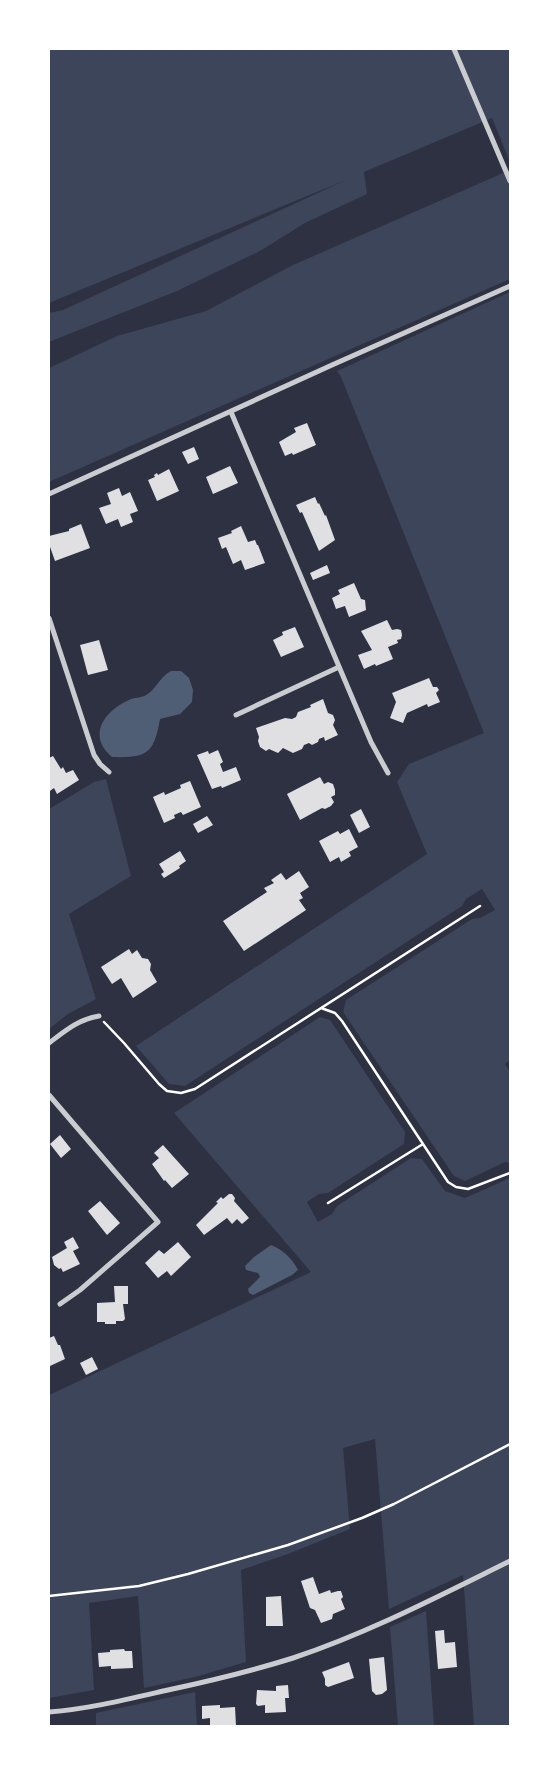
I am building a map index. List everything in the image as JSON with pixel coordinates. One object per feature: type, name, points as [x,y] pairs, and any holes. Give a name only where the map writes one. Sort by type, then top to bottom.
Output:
[{"type":"street","points":[[454,49],[510,181]]},
{"type":"street","points":[[49,494],[510,286]]},
{"type":"street","points":[[231,412],[371,742],[388,773]]},
{"type":"street","points":[[49,618],[94,755],[109,772]]},
{"type":"street","points":[[236,716],[339,667]]},
{"type":"street","points":[[49,1043],[75,1023],[99,1016]]},
{"type":"street","points":[[49,1096],[158,1222],[80,1290],[60,1304]]},
{"type":"street","points":[[49,1712],[148,1695],[218,1679],[292,1658],[368,1629],[510,1561]]},
{"type":"path","points":[[99,1016],[167,1091],[181,1093],[195,1089],[480,906]]},
{"type":"path","points":[[321,1008],[334,1013],[342,1021],[448,1182],[456,1187],[468,1189],[510,1173]]},
{"type":"path","points":[[328,1203],[423,1144]]},
{"type":"path","points":[[49,1596],[138,1586],[188,1574],[288,1545],[362,1518],[429,1487],[510,1444]]},
{"type":"shaded area","points":[[49,49],[510,49],[510,162],[492,118],[364,172],[367,194],[305,223],[260,251],[177,291],[49,342],[49,313],[63,310],[346,180],[49,303]]},
{"type":"shaded area","points":[[510,170],[510,279],[49,482],[49,368],[117,336],[206,311],[293,265]]},
{"type":"shaded area","points":[[510,292],[510,1060],[505,1064],[510,1072],[510,1163],[505,1162],[465,1181],[454,1176],[343,1012],[346,1000],[472,919],[480,918],[495,910],[482,889],[466,899],[462,906],[185,1086],[169,1084],[136,1046],[427,854],[397,782],[409,764],[484,733],[337,371]]},
{"type":"shaded area","points":[[171,671],[181,671],[189,678],[193,690],[192,702],[180,714],[160,719],[155,740],[147,752],[141,755],[112,757],[104,749],[100,740],[102,724],[107,716],[122,704],[131,699],[144,696],[153,690],[164,676]]},
{"type":"shaded area","points":[[106,779],[131,876],[69,914],[96,999],[68,1014],[49,1029],[49,809],[94,782]]},
{"type":"shaded area","points":[[320,1017],[330,1020],[405,1132],[404,1144],[328,1193],[319,1194],[307,1202],[318,1222],[332,1214],[337,1206],[411,1158],[422,1159],[445,1191],[465,1198],[510,1178],[510,1726],[474,1726],[463,1575],[389,1609],[375,1439],[343,1448],[350,1529],[288,1554],[241,1570],[246,1662],[195,1677],[144,1688],[138,1596],[89,1603],[94,1690],[49,1698],[49,1395],[311,1272],[174,1113]]},
{"type":"shaded area","points":[[271,1245],[287,1255],[298,1270],[253,1295],[249,1293],[248,1289],[260,1277],[258,1273],[246,1270],[245,1266]]},
{"type":"shaded area","points":[[426,1611],[434,1726],[398,1726],[390,1627]]},
{"type":"shaded area","points":[[195,1692],[197,1726],[96,1726],[96,1713]]},
{"type":"building","points":[[307,423],[316,445],[293,455],[292,453],[285,456],[279,442],[296,432],[294,428]]},
{"type":"building","points":[[194,447],[199,459],[188,464],[182,452]]},
{"type":"building","points":[[230,466],[238,483],[213,494],[206,477]]},
{"type":"building","points":[[169,469],[179,491],[157,501],[148,480],[155,477],[154,475],[157,473],[158,475]]},
{"type":"building","points":[[119,488],[122,496],[130,492],[138,511],[130,514],[133,522],[121,527],[118,519],[106,524],[99,508],[111,504],[107,493]]},
{"type":"building","points":[[315,497],[326,515],[335,540],[319,551],[302,512],[300,513],[296,505]]},
{"type":"building","points":[[81,524],[90,548],[55,561],[49,544],[49,536],[69,531],[69,529]]},
{"type":"building","points":[[241,526],[248,542],[255,540],[265,563],[245,570],[241,560],[233,564],[226,547],[222,549],[218,538],[232,533],[231,531]]},
{"type":"building","points":[[327,565],[330,573],[313,580],[310,573]]},
{"type":"building","points":[[354,583],[361,599],[365,600],[366,610],[349,617],[345,606],[336,609],[332,598],[340,594],[338,590]]},
{"type":"building","points":[[387,620],[392,630],[401,630],[402,635],[401,639],[397,640],[398,643],[388,647],[393,659],[364,669],[358,655],[372,650],[361,631]]},
{"type":"building","points":[[295,627],[304,647],[281,657],[273,640],[283,635],[282,632]]},
{"type":"building","points":[[99,640],[108,670],[88,675],[80,645]]},
{"type":"building","points":[[429,678],[433,687],[437,687],[439,690],[436,693],[440,702],[428,707],[427,704],[407,713],[403,723],[390,718],[396,702],[392,693]]},
{"type":"building","points":[[323,699],[328,713],[333,715],[335,720],[333,725],[338,735],[325,741],[324,737],[312,745],[309,743],[304,745],[302,749],[293,753],[283,748],[278,753],[269,749],[266,751],[260,747],[256,728],[285,718],[292,719],[296,717],[298,712],[311,707],[310,705]]},
{"type":"building","points":[[218,750],[223,762],[220,764],[223,772],[236,767],[241,780],[222,788],[221,786],[212,789],[197,755],[208,751],[209,754]]},
{"type":"building","points":[[53,756],[61,769],[63,767],[66,773],[73,770],[79,780],[57,794],[54,788],[50,791],[49,789],[49,758]]},
{"type":"building","points":[[320,777],[324,784],[328,782],[333,784],[335,795],[331,797],[334,802],[331,806],[325,809],[322,808],[300,820],[287,794]]},
{"type":"building","points":[[190,781],[201,807],[183,815],[181,812],[174,815],[175,818],[164,823],[153,797],[164,792],[165,795],[181,788],[180,785]]},
{"type":"building","points":[[361,809],[370,827],[359,833],[350,815]]},
{"type":"building","points":[[207,816],[213,825],[198,833],[193,824]]},
{"type":"building","points":[[349,829],[358,847],[349,852],[351,856],[341,862],[339,857],[330,862],[319,841],[338,831],[340,834]]},
{"type":"building","points":[[180,851],[186,861],[179,866],[180,868],[164,878],[161,874],[164,872],[159,864]]},
{"type":"building","points":[[299,871],[309,887],[300,893],[303,898],[299,900],[306,910],[244,951],[223,921],[267,892],[264,888],[274,883],[271,880],[281,873],[286,880]]},
{"type":"building","points":[[129,949],[132,954],[137,950],[142,958],[148,959],[151,964],[150,970],[157,982],[133,998],[121,978],[112,984],[101,967]]},
{"type":"building","points":[[60,1135],[71,1149],[61,1158],[50,1144]]},
{"type":"building","points":[[163,1145],[189,1174],[172,1188],[164,1181],[152,1164],[159,1158],[154,1153]]},
{"type":"building","points":[[232,1194],[235,1198],[234,1201],[249,1218],[242,1224],[237,1219],[232,1224],[227,1218],[204,1235],[196,1225],[218,1203],[216,1202],[221,1197],[223,1199]]},
{"type":"building","points":[[100,1201],[120,1223],[107,1235],[88,1211]]},
{"type":"building","points":[[73,1237],[79,1248],[73,1251],[80,1264],[63,1272],[61,1268],[59,1269],[54,1265],[52,1257],[67,1248],[64,1242]]},
{"type":"building","points":[[178,1242],[191,1257],[171,1276],[167,1271],[158,1278],[145,1263],[159,1250],[164,1254]]},
{"type":"building","points":[[114,1286],[128,1286],[128,1304],[123,1304],[125,1319],[123,1321],[116,1321],[116,1324],[97,1322],[97,1303],[115,1302]]},
{"type":"building","points":[[54,1336],[58,1345],[60,1345],[65,1359],[50,1366],[49,1338]]},
{"type":"building","points":[[92,1357],[98,1369],[86,1375],[80,1363]]},
{"type":"building","points":[[313,1577],[319,1594],[330,1590],[331,1593],[341,1591],[343,1597],[341,1599],[345,1609],[333,1614],[332,1619],[321,1623],[315,1610],[310,1608],[301,1581]]},
{"type":"building","points":[[281,1596],[283,1626],[266,1626],[266,1597]]},
{"type":"building","points":[[444,1630],[445,1643],[455,1642],[457,1667],[438,1669],[435,1631]]},
{"type":"building","points":[[124,1649],[125,1651],[132,1651],[133,1668],[111,1669],[111,1666],[99,1667],[98,1653]]},
{"type":"building","points":[[384,1657],[387,1690],[382,1694],[376,1695],[372,1691],[369,1659]]},
{"type":"building","points":[[349,1662],[354,1678],[328,1687],[325,1685],[322,1672]]},
{"type":"building","points":[[288,1685],[289,1698],[285,1698],[286,1712],[265,1713],[265,1705],[258,1706],[256,1704],[257,1690],[276,1691],[276,1686]]},
{"type":"building","points":[[220,1705],[220,1708],[235,1707],[236,1726],[210,1726],[210,1718],[202,1719],[202,1706]]}]
